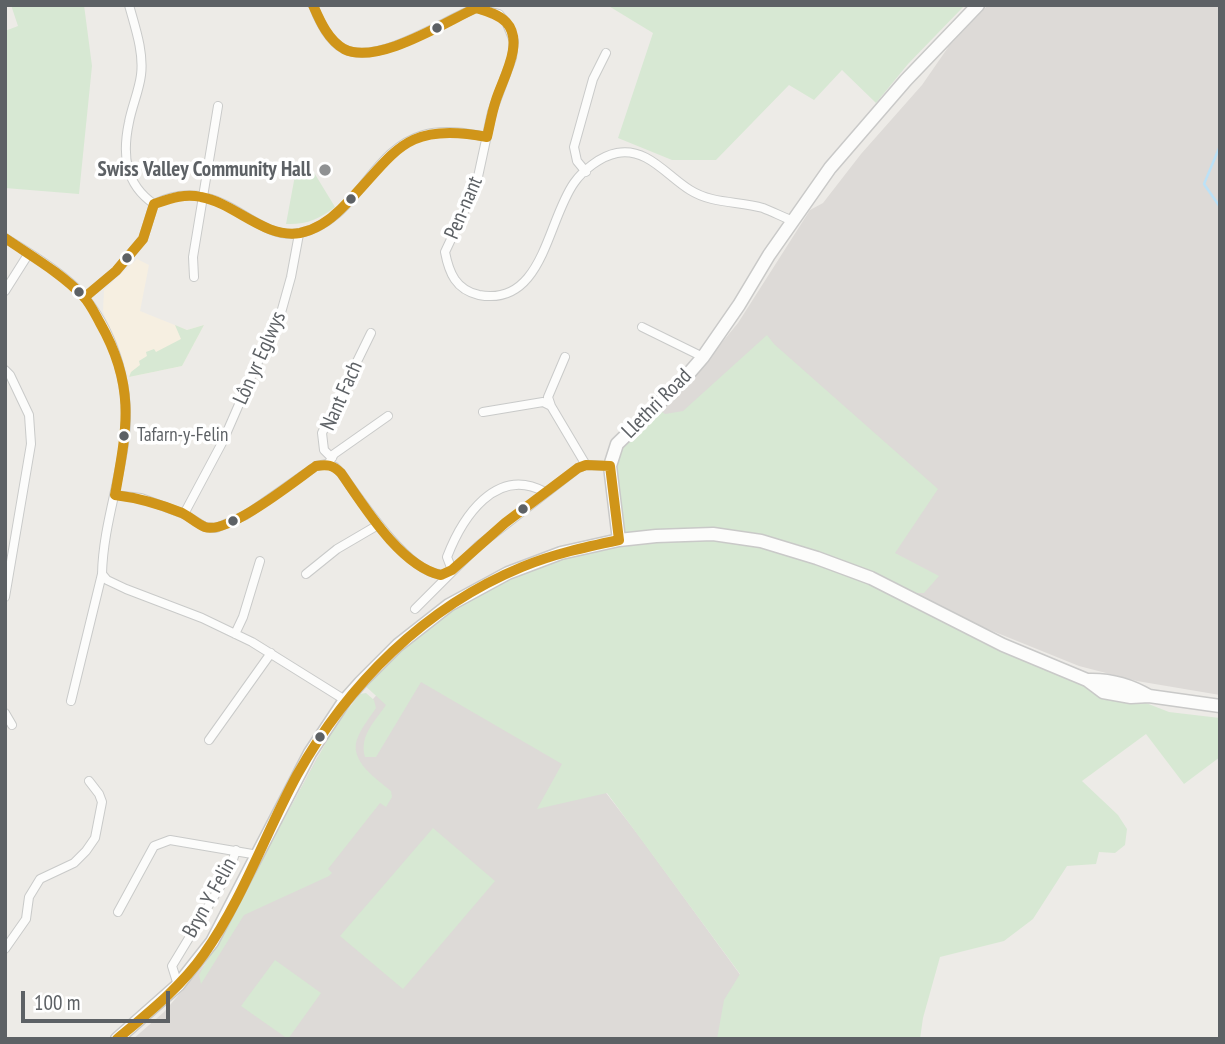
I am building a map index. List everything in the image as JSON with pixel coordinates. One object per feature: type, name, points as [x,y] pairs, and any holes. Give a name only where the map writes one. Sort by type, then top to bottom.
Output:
[{"type":"main road","name":"Llethri Road","points":[[610,466],[617,444],[684,379],[703,356],[830,168],[871,119],[978,5]]},
{"type":"main road","points":[[610,466],[619,540]]},
{"type":"main road","points":[[117,1039],[178,985],[212,942],[310,753],[345,700],[398,645],[449,606],[508,573],[561,553],[619,540],[656,536],[713,534],[761,541],[871,578],[1003,645],[1087,680],[1118,682],[1149,696],[1220,706]]},
{"type":"street","points":[[130,5],[142,72],[129,121],[127,166],[131,181],[144,197],[154,204]]},
{"type":"street","name":"Pen-nant","points":[[313,5],[318,19],[333,39],[346,51],[362,54],[384,51],[476,8],[499,15],[511,32],[514,41],[512,58],[492,112],[476,186],[445,252],[454,281],[472,293],[492,297],[514,291],[535,268],[567,192],[576,180],[601,158],[628,151],[647,158],[692,192],[715,200],[763,209],[793,220]]},
{"type":"street","points":[[586,172],[577,161],[574,147],[593,79],[606,53]]},
{"type":"street","points":[[194,277],[192,257],[218,106]]},
{"type":"street","points":[[154,204],[178,196],[202,196],[220,202],[275,231],[299,234],[337,216],[391,154],[413,139],[438,132],[487,136]]},
{"type":"street","points":[[85,297],[116,271],[143,239],[154,204]]},
{"type":"street","name":"Lôn yr Eglwys","points":[[184,513],[223,441],[279,320],[299,234]]},
{"type":"street","points":[[5,238],[29,253],[85,297],[107,335],[123,380],[127,403],[125,437],[102,554],[102,574],[71,701]]},
{"type":"street","points":[[5,291],[29,253]]},
{"type":"street","points":[[642,327],[703,356]]},
{"type":"street","name":"Nant Fach","points":[[329,461],[324,450],[322,433],[371,334]]},
{"type":"street","points":[[565,357],[548,397],[586,465]]},
{"type":"street","points":[[5,370],[15,384],[29,415],[31,444],[5,597]]},
{"type":"street","points":[[482,412],[542,402],[551,406]]},
{"type":"street","points":[[114,495],[141,499],[184,513],[205,527],[216,528],[246,515],[308,471],[329,461],[388,416]]},
{"type":"street","points":[[329,461],[341,473],[378,525],[416,563],[437,575],[451,571]]},
{"type":"street","points":[[415,608],[478,545],[545,492],[578,468],[586,465],[610,466]]},
{"type":"street","points":[[451,571],[447,558],[455,538],[482,500],[495,490],[510,485],[534,486],[545,492]]},
{"type":"street","points":[[306,574],[337,549],[378,525]]},
{"type":"street","points":[[235,634],[260,561]]},
{"type":"street","points":[[102,574],[107,580],[126,589],[235,634],[271,653],[345,700]]},
{"type":"street","points":[[209,740],[271,653]]},
{"type":"street","points":[[5,713],[12,725]]},
{"type":"street","points":[[5,949],[26,919],[29,897],[40,879],[74,863],[95,838],[102,802],[89,781]]},
{"type":"street","name":"Bryn Y Felin","points":[[118,912],[154,846],[170,840],[236,849],[258,855]]},
{"type":"street","name":"Bryn Y Felin","points":[[178,985],[172,966],[229,872],[236,849]]},
{"type":"shaded area","points":[[988,5],[1220,5],[1220,695],[1137,681],[1079,666],[980,626],[858,564],[642,427],[677,397],[738,323],[810,210],[823,203],[861,154],[922,85],[949,46]]},
{"type":"shaded area","points":[[137,259],[149,265],[140,311],[187,330],[204,325],[182,366],[129,377],[103,311],[104,290]]},
{"type":"shaded area","points":[[402,667],[580,759],[773,1020],[749,1039],[133,1039],[164,1012],[211,957],[329,740],[373,699]]},
{"type":"green space","points":[[11,5],[84,5],[92,66],[79,194],[5,188],[5,31],[18,26]]},
{"type":"green space","points":[[607,5],[965,5],[908,64],[876,103],[842,70],[814,100],[789,85],[716,160],[672,160],[618,138],[653,33]]},
{"type":"green space","points":[[310,166],[335,207],[312,220],[286,224],[296,170]]},
{"type":"green space","points":[[175,325],[187,330],[204,325],[182,366],[129,377],[140,365],[139,361],[147,356],[146,352],[154,349],[156,352],[181,339]]},
{"type":"green space","points":[[767,335],[938,489],[895,553],[939,576],[924,593],[915,593],[879,581],[1087,680],[1169,712],[1220,718],[1220,757],[1184,784],[1146,734],[1082,781],[1118,815],[1127,829],[1125,845],[1115,853],[1099,852],[1096,864],[1067,866],[1033,919],[1004,941],[940,957],[920,1039],[717,1039],[724,1000],[740,974],[607,793],[537,809],[562,764],[421,682],[376,757],[365,757],[366,736],[386,705],[361,682],[398,645],[508,573],[619,540],[610,466],[617,444],[655,407],[665,414],[683,411]]},
{"type":"green space","points":[[366,693],[374,700],[376,708],[358,737],[357,753],[365,768],[391,791],[392,797],[386,807],[380,803],[328,869],[332,873],[329,876],[244,915],[201,984],[199,975],[335,726],[360,694]]},
{"type":"green space","points":[[433,828],[495,881],[403,989],[340,936]]},
{"type":"green space","points":[[275,960],[321,993],[288,1039],[241,1006]]},
{"type":"waterway","points":[[1220,146],[1204,184],[1220,207]]},
{"type":"transit line","points":[[85,297],[116,271],[143,239],[154,204],[183,196],[201,197],[226,206],[274,231],[306,232],[332,217],[388,158],[417,138],[458,133],[487,137],[513,50],[511,30],[503,19],[476,8],[411,40],[374,52],[358,53],[344,49],[333,41],[313,5]]},
{"type":"transit line","points":[[5,238],[56,272],[83,296],[111,346],[124,387],[125,408],[123,449],[115,495],[157,504],[182,513],[205,527],[216,527],[262,505],[316,466],[330,466],[341,473],[397,547],[411,560],[441,575],[452,570],[505,523],[578,468],[586,465],[610,466],[619,540],[546,558],[487,584],[422,626],[392,652],[365,680],[317,742],[285,797],[230,911],[204,954],[175,989],[117,1039]]},
{"type":"place","name":"Swiss Valley Community Hall","points":[[325,170]]},
{"type":"place","name":"Tafarn-y-Felin","points":[[124,436]]}]
